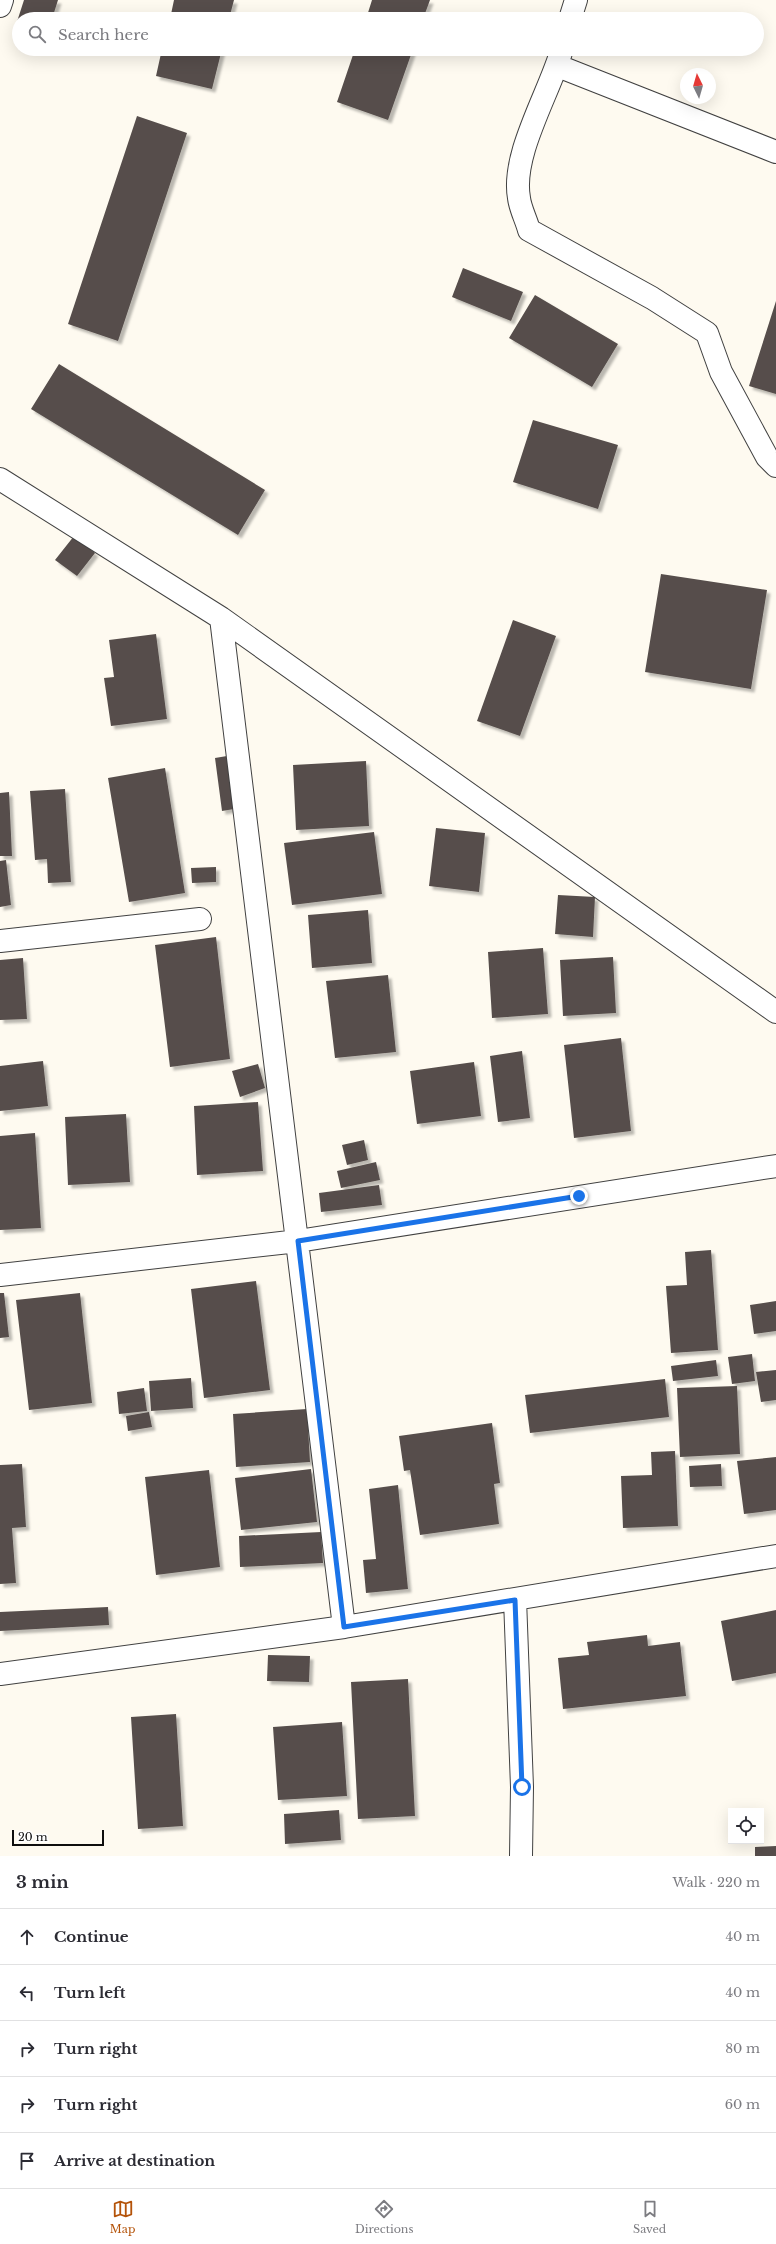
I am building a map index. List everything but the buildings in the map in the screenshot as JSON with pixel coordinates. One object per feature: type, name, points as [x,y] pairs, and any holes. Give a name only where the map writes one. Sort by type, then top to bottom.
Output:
[{"type":"street","points":[[0,6],[2,0]]},
{"type":"street","points":[[572,12],[576,0]]},
{"type":"street","points":[[776,152],[560,57],[520,158],[518,197],[529,230],[652,298],[707,333],[721,372],[767,457],[776,466]]},
{"type":"street","points":[[0,479],[221,618],[776,1012]]},
{"type":"street","points":[[221,618],[344,1627]]},
{"type":"street","points":[[0,941],[200,918]]},
{"type":"street","points":[[0,1275],[298,1241],[776,1166]]},
{"type":"street","points":[[0,1674],[344,1627],[776,1556]]},
{"type":"street","points":[[515,1600],[522,1787],[522,1856]]},
{"type":"route","points":[[522,1787],[515,1600],[344,1627],[298,1241],[579,1196]]}]
